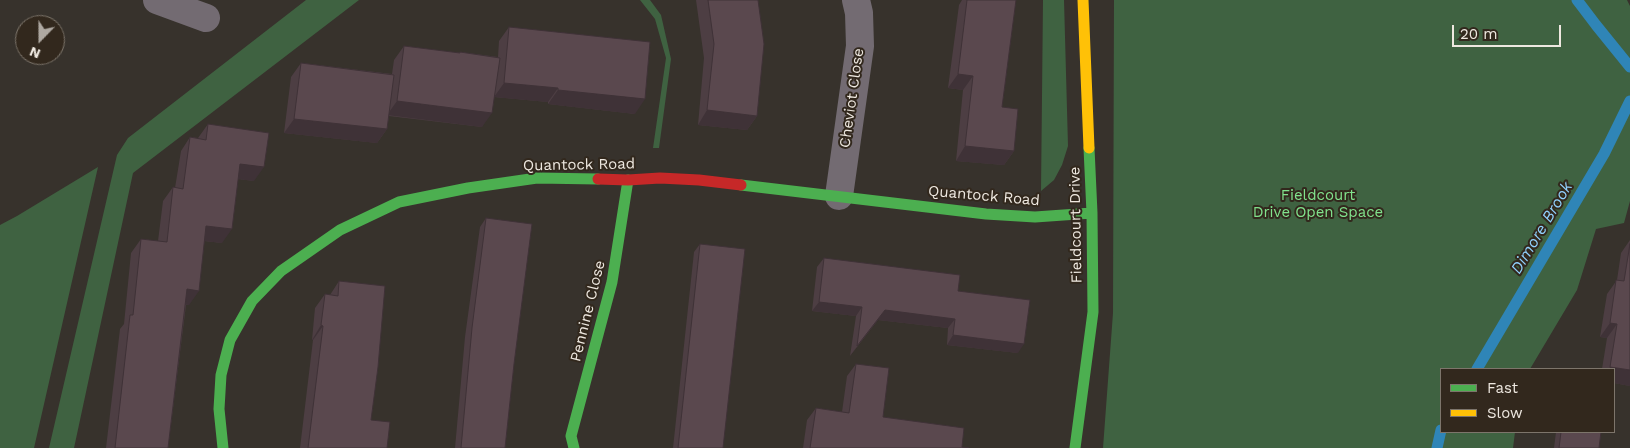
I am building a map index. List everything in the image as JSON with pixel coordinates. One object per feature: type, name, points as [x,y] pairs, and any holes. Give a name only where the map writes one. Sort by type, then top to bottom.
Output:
[{"type":"street","points":[[157,0],[206,18]]},
{"type":"street","name":"Cheviot Close","points":[[839,196],[860,46],[859,13],[856,0]]},
{"type":"street","name":"Fieldcourt Drive","points":[[1075,448],[1093,312],[1092,213],[1083,0]]},
{"type":"street","name":"Quantock Road","points":[[223,448],[219,409],[221,375],[230,340],[252,301],[281,271],[340,230],[400,202],[468,188],[537,178],[628,180],[660,178],[699,180],[986,214],[1035,217],[1092,213]]},
{"type":"street","name":"Pennine Close","points":[[574,448],[571,436],[612,282],[628,180]]},
{"type":"green space","points":[[306,0],[359,0],[133,173],[74,448],[49,448],[117,155],[128,138]]},
{"type":"green space","points":[[640,0],[650,0],[661,15],[671,59],[659,148],[653,148],[666,58],[655,19]]},
{"type":"green space","points":[[1043,0],[1064,0],[1068,146],[1062,165],[1054,180],[1041,191]]},
{"type":"green space","name":"Fieldcourt Drive Open Space","points":[[1114,0],[1627,0],[1630,6],[1630,201],[1624,223],[1596,229],[1577,290],[1531,368],[1440,368],[1440,433],[1515,433],[1513,448],[1103,448],[1113,313]]},
{"type":"green space","points":[[98,167],[34,448],[0,448],[0,225]]},
{"type":"building","points":[[708,0],[758,0],[764,44],[757,116],[707,110],[714,44]]},
{"type":"building","points":[[967,0],[1016,0],[1002,107],[1018,109],[1014,151],[965,146],[973,76],[958,74]]},
{"type":"building","points":[[509,27],[650,42],[645,99],[504,83]]},
{"type":"building","points":[[404,46],[500,58],[492,113],[397,101]]},
{"type":"building","points":[[301,63],[394,75],[387,129],[294,119]]},
{"type":"building","points":[[208,124],[269,133],[264,167],[240,164],[232,229],[206,226],[199,291],[187,289],[168,448],[115,448],[130,315],[133,315],[141,239],[167,242],[173,187],[183,189],[190,137],[206,140]]},
{"type":"building","points":[[486,218],[532,224],[505,448],[461,448],[472,328]]},
{"type":"building","points":[[700,244],[745,249],[723,448],[678,448]]},
{"type":"building","points":[[1630,244],[1630,370],[1610,367],[1617,324],[1610,323],[1616,280],[1624,281]]},
{"type":"building","points":[[824,258],[960,275],[958,291],[1030,300],[1024,344],[953,335],[955,319],[885,310],[857,346],[862,307],[819,302]]},
{"type":"building","points":[[339,281],[385,286],[371,420],[390,422],[387,448],[308,448],[323,326],[321,325],[325,294],[338,296]]},
{"type":"building","points":[[856,364],[889,368],[883,417],[964,428],[962,447],[969,448],[810,448],[816,408],[849,413]]},
{"type":"building","points":[[1561,433],[1601,433],[1599,448],[1559,448]]},
{"type":"waterway","name":"Dimore Brook","points":[[1577,0],[1630,67]]},
{"type":"waterway","name":"Dimore Brook","points":[[1478,368],[1604,154],[1630,101]]},
{"type":"waterway","name":"Dimore Brook","points":[[1437,448],[1440,433]]},
{"type":"traffic: fast","points":[[1075,448],[1093,312],[1089,148]]},
{"type":"traffic: fast","points":[[223,448],[219,409],[221,375],[230,340],[252,301],[281,271],[340,230],[399,202],[468,188],[537,178],[598,179]]},
{"type":"traffic: fast","points":[[574,448],[571,436],[612,282],[628,180]]},
{"type":"traffic: fast","points":[[741,185],[986,214],[1035,217],[1092,213]]},
{"type":"traffic: slow","points":[[1083,0],[1089,148]]},
{"type":"traffic: jam","points":[[598,179],[660,178],[741,185]]}]
